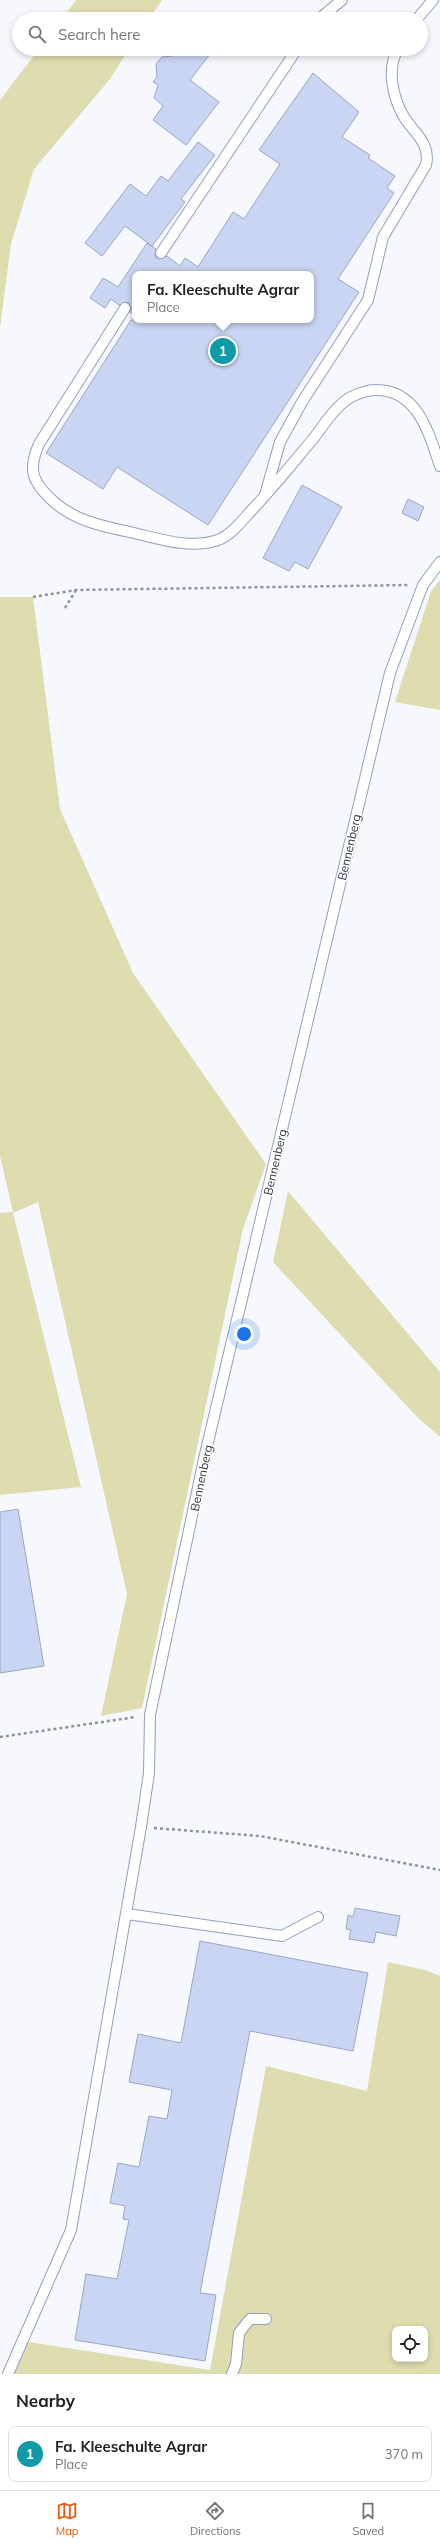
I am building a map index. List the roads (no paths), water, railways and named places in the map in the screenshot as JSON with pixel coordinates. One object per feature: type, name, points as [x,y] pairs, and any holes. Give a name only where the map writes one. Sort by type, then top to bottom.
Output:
[{"type":"lane","points":[[327,12],[342,0]]},
{"type":"lane","points":[[423,12],[433,0]]},
{"type":"lane","points":[[162,253],[292,56]]},
{"type":"lane","points":[[264,497],[280,442],[302,402],[368,300],[383,237],[426,165],[428,158],[425,145],[420,135],[405,118],[395,98],[392,74],[396,56]]},
{"type":"lane","points":[[125,308],[39,444],[33,457],[32,471],[44,493],[75,518],[174,542],[198,544],[218,540],[233,530],[264,497],[336,411],[349,399],[362,392],[375,390],[389,392],[400,396],[414,407],[424,421],[440,466]]},
{"type":"lane","name":"Bennenberg","points":[[8,2374],[71,2230],[142,1828],[149,1773],[150,1715],[204,1459],[390,673],[423,585],[440,562]]},
{"type":"lane","points":[[127,1914],[282,1936],[318,1917]]},
{"type":"lane","points":[[232,2374],[236,2364],[239,2333],[250,2319],[266,2319]]},
{"type":"place","name":"Fa. Kleeschulte Agrar","points":[[223,351]]}]
